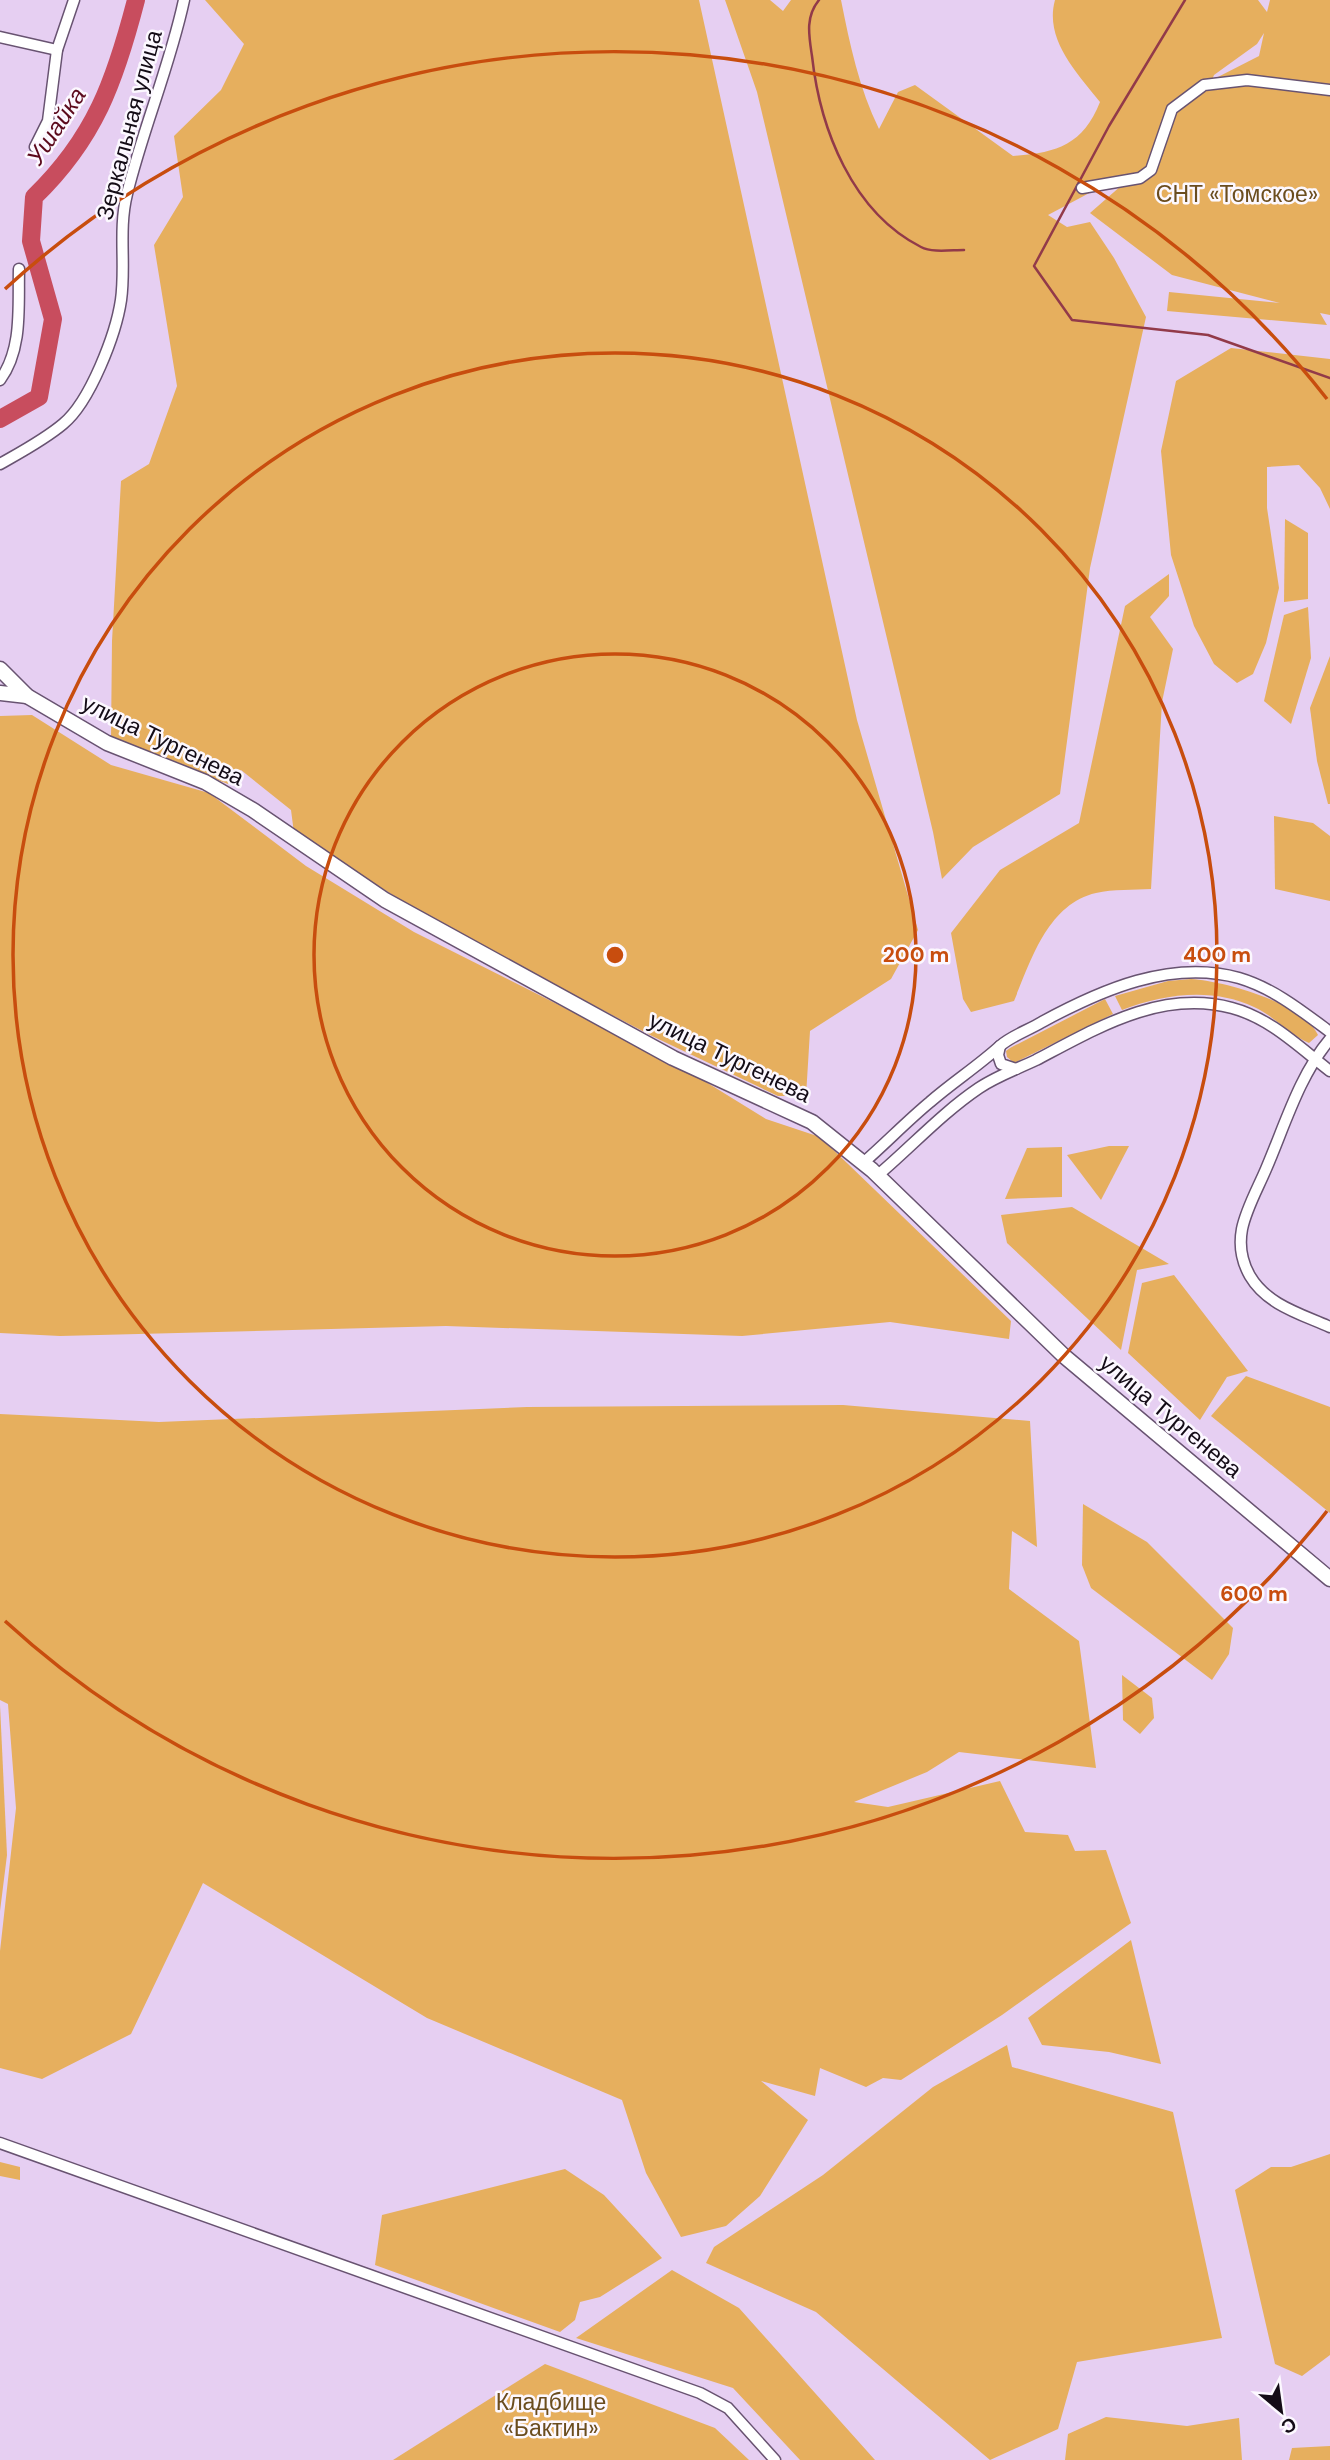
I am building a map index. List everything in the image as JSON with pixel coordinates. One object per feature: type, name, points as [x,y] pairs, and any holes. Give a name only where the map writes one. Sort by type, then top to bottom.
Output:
[{"type":"street","points":[[35,146],[48,121],[57,50],[75,0]]},
{"type":"street","name":"Зеркальная улица","points":[[0,464],[64,424],[76,411],[112,335],[121,299],[120,231],[126,196],[148,117],[170,55],[184,0]]},
{"type":"street","points":[[0,37],[57,50]]},
{"type":"street","points":[[1082,188],[1140,178],[1151,170],[1172,109],[1204,85],[1247,80],[1330,90]]},
{"type":"street","points":[[0,380],[12,360],[14,349],[19,269]]},
{"type":"street","points":[[0,669],[27,696]]},
{"type":"street","points":[[0,692],[27,696]]},
{"type":"street","name":"улица Тургенева","points":[[27,696],[107,743],[205,782],[253,810],[385,900],[673,1058],[812,1122],[878,1175],[1064,1356],[1330,1578]]},
{"type":"street","points":[[863,1163],[930,1102],[990,1058],[1000,1046],[1108,990],[1136,981],[1190,972],[1212,973],[1259,985],[1294,1005],[1330,1032]]},
{"type":"street","points":[[878,1175],[978,1089],[1119,1018],[1174,1003],[1210,1003],[1251,1014],[1278,1030],[1330,1071]]},
{"type":"street","points":[[1330,1040],[1314,1059],[1246,1217],[1241,1252],[1249,1275],[1271,1300],[1330,1327]]},
{"type":"street","points":[[1000,1046],[998,1055],[1001,1064],[1017,1069]]},
{"type":"street","points":[[0,2143],[700,2393],[728,2408],[775,2460]]},
{"type":"green space","points":[[205,0],[699,0],[857,720],[918,930],[891,979],[810,1031],[806,1096],[778,1096],[652,1036],[439,924],[294,833],[291,810],[241,770],[228,784],[111,738],[112,641],[121,481],[149,464],[177,386],[154,245],[183,197],[174,136],[221,90],[244,44]]},
{"type":"green space","name":"СНТ «Томское»","points":[[725,0],[770,0],[783,11],[791,0],[841,0],[861,82],[879,129],[898,92],[915,85],[1013,156],[1042,152],[1055,149],[1076,137],[1093,117],[1100,102],[1058,42],[1053,14],[1055,0],[1258,0],[1267,12],[1270,0],[1330,0],[1330,315],[1320,313],[1327,325],[1167,311],[1169,292],[1280,303],[1172,275],[1090,213],[1130,178],[1110,182],[1048,215],[1067,227],[1090,222],[1114,258],[1146,317],[1090,568],[1060,794],[973,847],[942,879],[933,832],[757,92]],"holes":[[[1264,33],[1259,56],[1212,80],[1214,75],[1257,44]]]},
{"type":"green space","points":[[1231,348],[1330,359],[1330,509],[1320,488],[1299,465],[1267,467],[1267,508],[1279,588],[1266,643],[1253,674],[1237,683],[1214,664],[1194,626],[1171,555],[1161,451],[1176,381]]},
{"type":"green space","points":[[1285,519],[1308,533],[1308,599],[1284,602]]},
{"type":"green space","points":[[1169,574],[1169,596],[1150,617],[1173,649],[1162,702],[1151,889],[1116,890],[1079,899],[1053,921],[1043,936],[1014,1001],[971,1012],[963,999],[951,933],[1000,870],[1079,823],[1125,606]]},
{"type":"green space","points":[[1308,607],[1311,658],[1291,724],[1264,701],[1284,615]]},
{"type":"green space","points":[[1330,656],[1328,804],[1317,761],[1310,708]]},
{"type":"green space","points":[[32,715],[111,765],[209,793],[306,866],[414,932],[680,1066],[766,1119],[820,1137],[1011,1321],[1009,1339],[890,1322],[742,1336],[446,1326],[60,1336],[0,1333],[0,716]]},
{"type":"green space","points":[[1274,816],[1313,823],[1330,836],[1330,901],[1275,889]]},
{"type":"green space","points":[[1191,979],[1242,989],[1280,1004],[1310,1023],[1318,1035],[1309,1043],[1254,1007],[1221,997],[1171,997],[1122,1010],[1115,996],[1168,981]]},
{"type":"green space","points":[[1105,999],[1113,1014],[1014,1063],[1007,1057],[1006,1051],[1010,1048]]},
{"type":"green space","points":[[1109,1146],[1129,1146],[1101,1200],[1067,1155]]},
{"type":"green space","points":[[1062,1147],[1062,1197],[1005,1199],[1027,1148]]},
{"type":"green space","points":[[1072,1207],[1169,1264],[1137,1270],[1121,1350],[1007,1243],[1001,1215]]},
{"type":"green space","points":[[1174,1275],[1248,1371],[1227,1377],[1200,1420],[1128,1353],[1142,1283]]},
{"type":"green space","points":[[1246,1376],[1330,1407],[1330,1513],[1211,1416]]},
{"type":"green space","points":[[843,1405],[1030,1421],[1037,1547],[1012,1531],[1009,1589],[1079,1641],[1096,1768],[959,1752],[927,1772],[854,1802],[888,1807],[1000,1781],[1025,1832],[1068,1835],[1075,1851],[1106,1850],[1131,1923],[1002,2015],[901,2080],[883,2078],[866,2087],[820,2068],[815,2096],[761,2081],[808,2120],[760,2196],[726,2226],[681,2237],[646,2173],[622,2100],[427,2018],[203,1883],[131,2034],[42,2079],[0,2068],[0,1951],[16,1808],[8,1704],[0,1700],[0,1414],[159,1422],[527,1407]]},
{"type":"green space","points":[[1083,1504],[1147,1542],[1233,1628],[1229,1654],[1212,1680],[1091,1588],[1082,1565]]},
{"type":"green space","points":[[1122,1675],[1152,1698],[1154,1718],[1140,1734],[1123,1720]]},
{"type":"green space","points":[[0,1705],[7,1855],[0,1911]]},
{"type":"green space","points":[[1131,1940],[1161,2064],[1109,2052],[1042,2045],[1028,2018]]},
{"type":"green space","points":[[1007,2045],[1012,2067],[1173,2112],[1222,2338],[1077,2362],[1058,2429],[990,2460],[816,2312],[706,2263],[714,2247],[823,2175],[933,2087]]},
{"type":"green space","points":[[1330,2154],[1330,2355],[1302,2376],[1275,2364],[1235,2190],[1271,2167],[1291,2167]]},
{"type":"green space","points":[[0,2162],[20,2167],[20,2180],[0,2176]]},
{"type":"green space","points":[[565,2169],[604,2195],[662,2258],[600,2297],[580,2302],[575,2320],[560,2332],[375,2265],[382,2215]]},
{"type":"green space","points":[[672,2270],[739,2308],[875,2460],[800,2460],[733,2388],[576,2338]]},
{"type":"green space","name":"Кладбище «Бактин»","points":[[545,2364],[715,2428],[749,2460],[393,2460]]},
{"type":"green space","points":[[1106,2417],[1187,2426],[1239,2418],[1242,2460],[1065,2460],[1068,2434]]},
{"type":"green space","points":[[1330,2446],[1330,2460],[1289,2460],[1292,2448]]},
{"type":"waterway","name":"Ушайка","points":[[0,419],[39,397],[53,319],[31,241],[34,197],[73,153],[100,107],[120,57],[136,0]]},
{"type":"waterway","points":[[819,0],[812,13],[809,34],[816,84],[832,139],[844,166],[876,213],[897,232],[925,249],[964,250]]},
{"type":"waterway","points":[[1185,0],[1109,126],[1034,266],[1072,320],[1208,335],[1330,378]]}]
